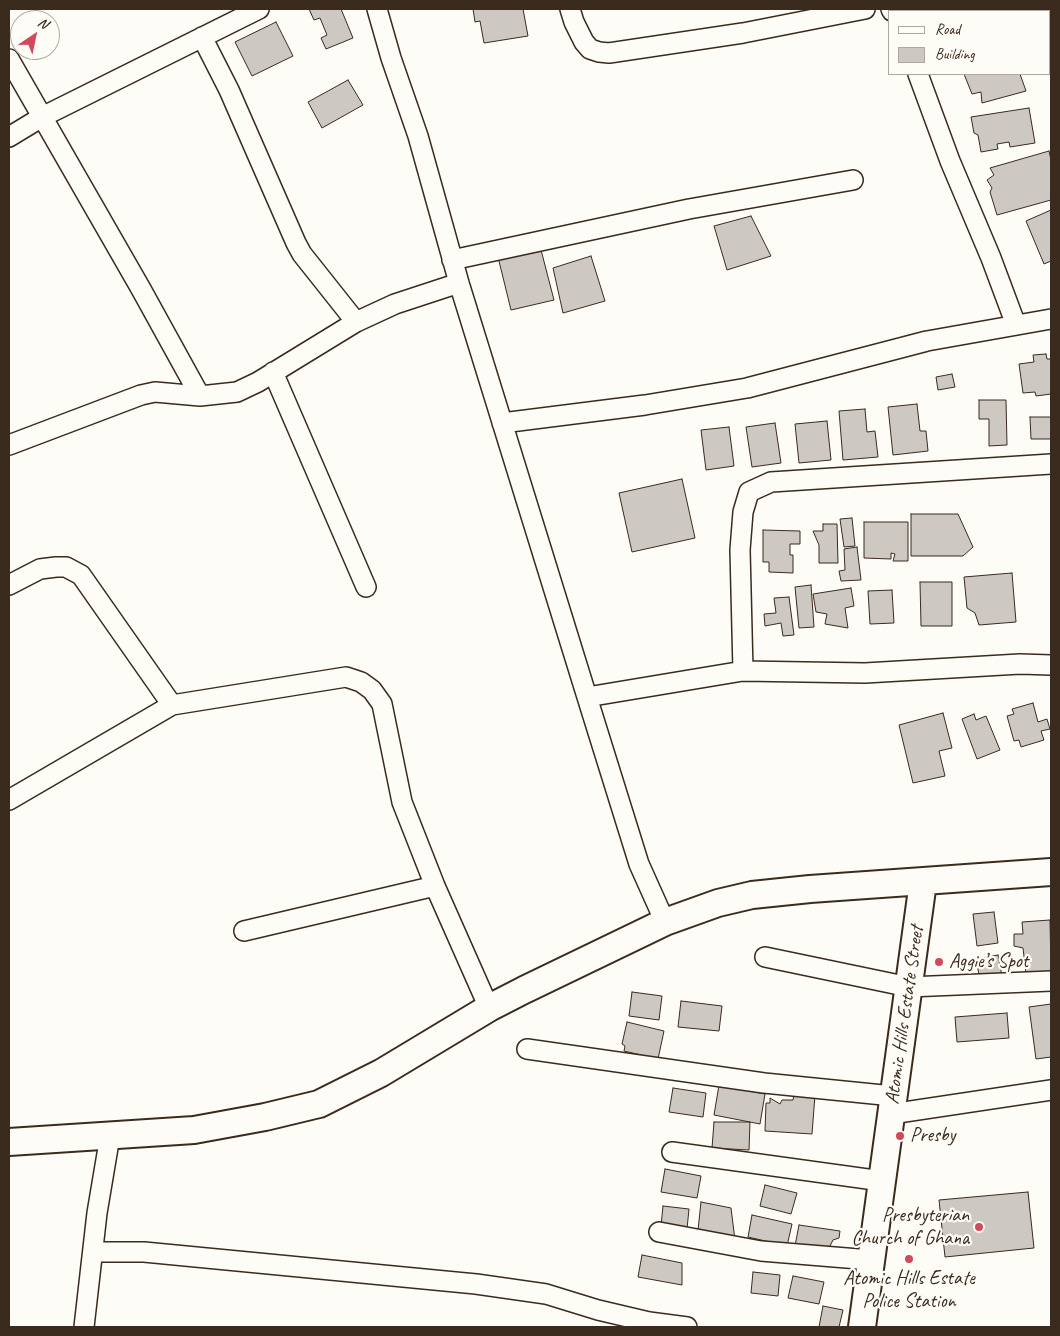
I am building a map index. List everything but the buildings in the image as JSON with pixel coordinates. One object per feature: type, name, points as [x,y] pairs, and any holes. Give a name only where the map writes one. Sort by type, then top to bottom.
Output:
[{"type":"street","points":[[9,137],[42,117],[259,9]]},
{"type":"street","points":[[377,9],[391,58],[418,136],[452,260],[639,864],[665,922]]},
{"type":"street","points":[[570,9],[584,42],[590,49],[610,53],[743,33],[865,9]]},
{"type":"street","points":[[202,37],[229,90],[296,243],[302,254],[356,322]]},
{"type":"street","points":[[9,59],[200,396]]},
{"type":"street","points":[[918,75],[950,161],[991,258],[1016,325]]},
{"type":"street","points":[[452,260],[690,208],[853,180]]},
{"type":"street","points":[[9,445],[141,395],[155,392],[200,396],[237,392],[248,388],[356,322],[395,304],[459,283]]},
{"type":"street","points":[[502,423],[747,388],[927,341],[1051,319]]},
{"type":"street","points":[[273,372],[366,587]]},
{"type":"street","points":[[743,671],[740,550],[743,512],[749,492],[770,482],[1051,464]]},
{"type":"street","points":[[9,585],[40,569],[66,567],[81,575],[172,706]]},
{"type":"street","points":[[587,697],[743,671],[865,673],[1020,664],[1051,665]]},
{"type":"street","points":[[9,800],[172,706],[346,677],[361,682],[372,690],[382,704],[402,802],[435,886],[489,1008]]},
{"type":"street","points":[[9,1142],[194,1130],[319,1104],[382,1072],[489,1008],[665,922],[718,903],[752,894],[1051,872]]},
{"type":"street","name":"Atomic Hills Estate Street","points":[[862,1327],[923,882]]},
{"type":"street","points":[[244,931],[435,886]]},
{"type":"street","points":[[765,957],[909,987],[1051,981]]},
{"type":"street","points":[[527,1048],[764,1083],[892,1105],[1051,1090]]},
{"type":"street","points":[[84,1327],[97,1213],[110,1136]]},
{"type":"street","points":[[672,1152],[882,1182]]},
{"type":"street","points":[[659,1232],[761,1251],[871,1260]]},
{"type":"street","points":[[94,1252],[144,1252],[476,1284],[546,1294],[598,1310],[649,1322],[687,1327]]},
{"type":"place","name":"Aggie’s Spot","points":[[939,962]]},
{"type":"place","name":"Presby","points":[[900,1136]]},
{"type":"place","name":"Presbyterian Church of Ghana","points":[[979,1227]]},
{"type":"place","name":"Atomic Hills Estate Police Station","points":[[909,1259]]}]
